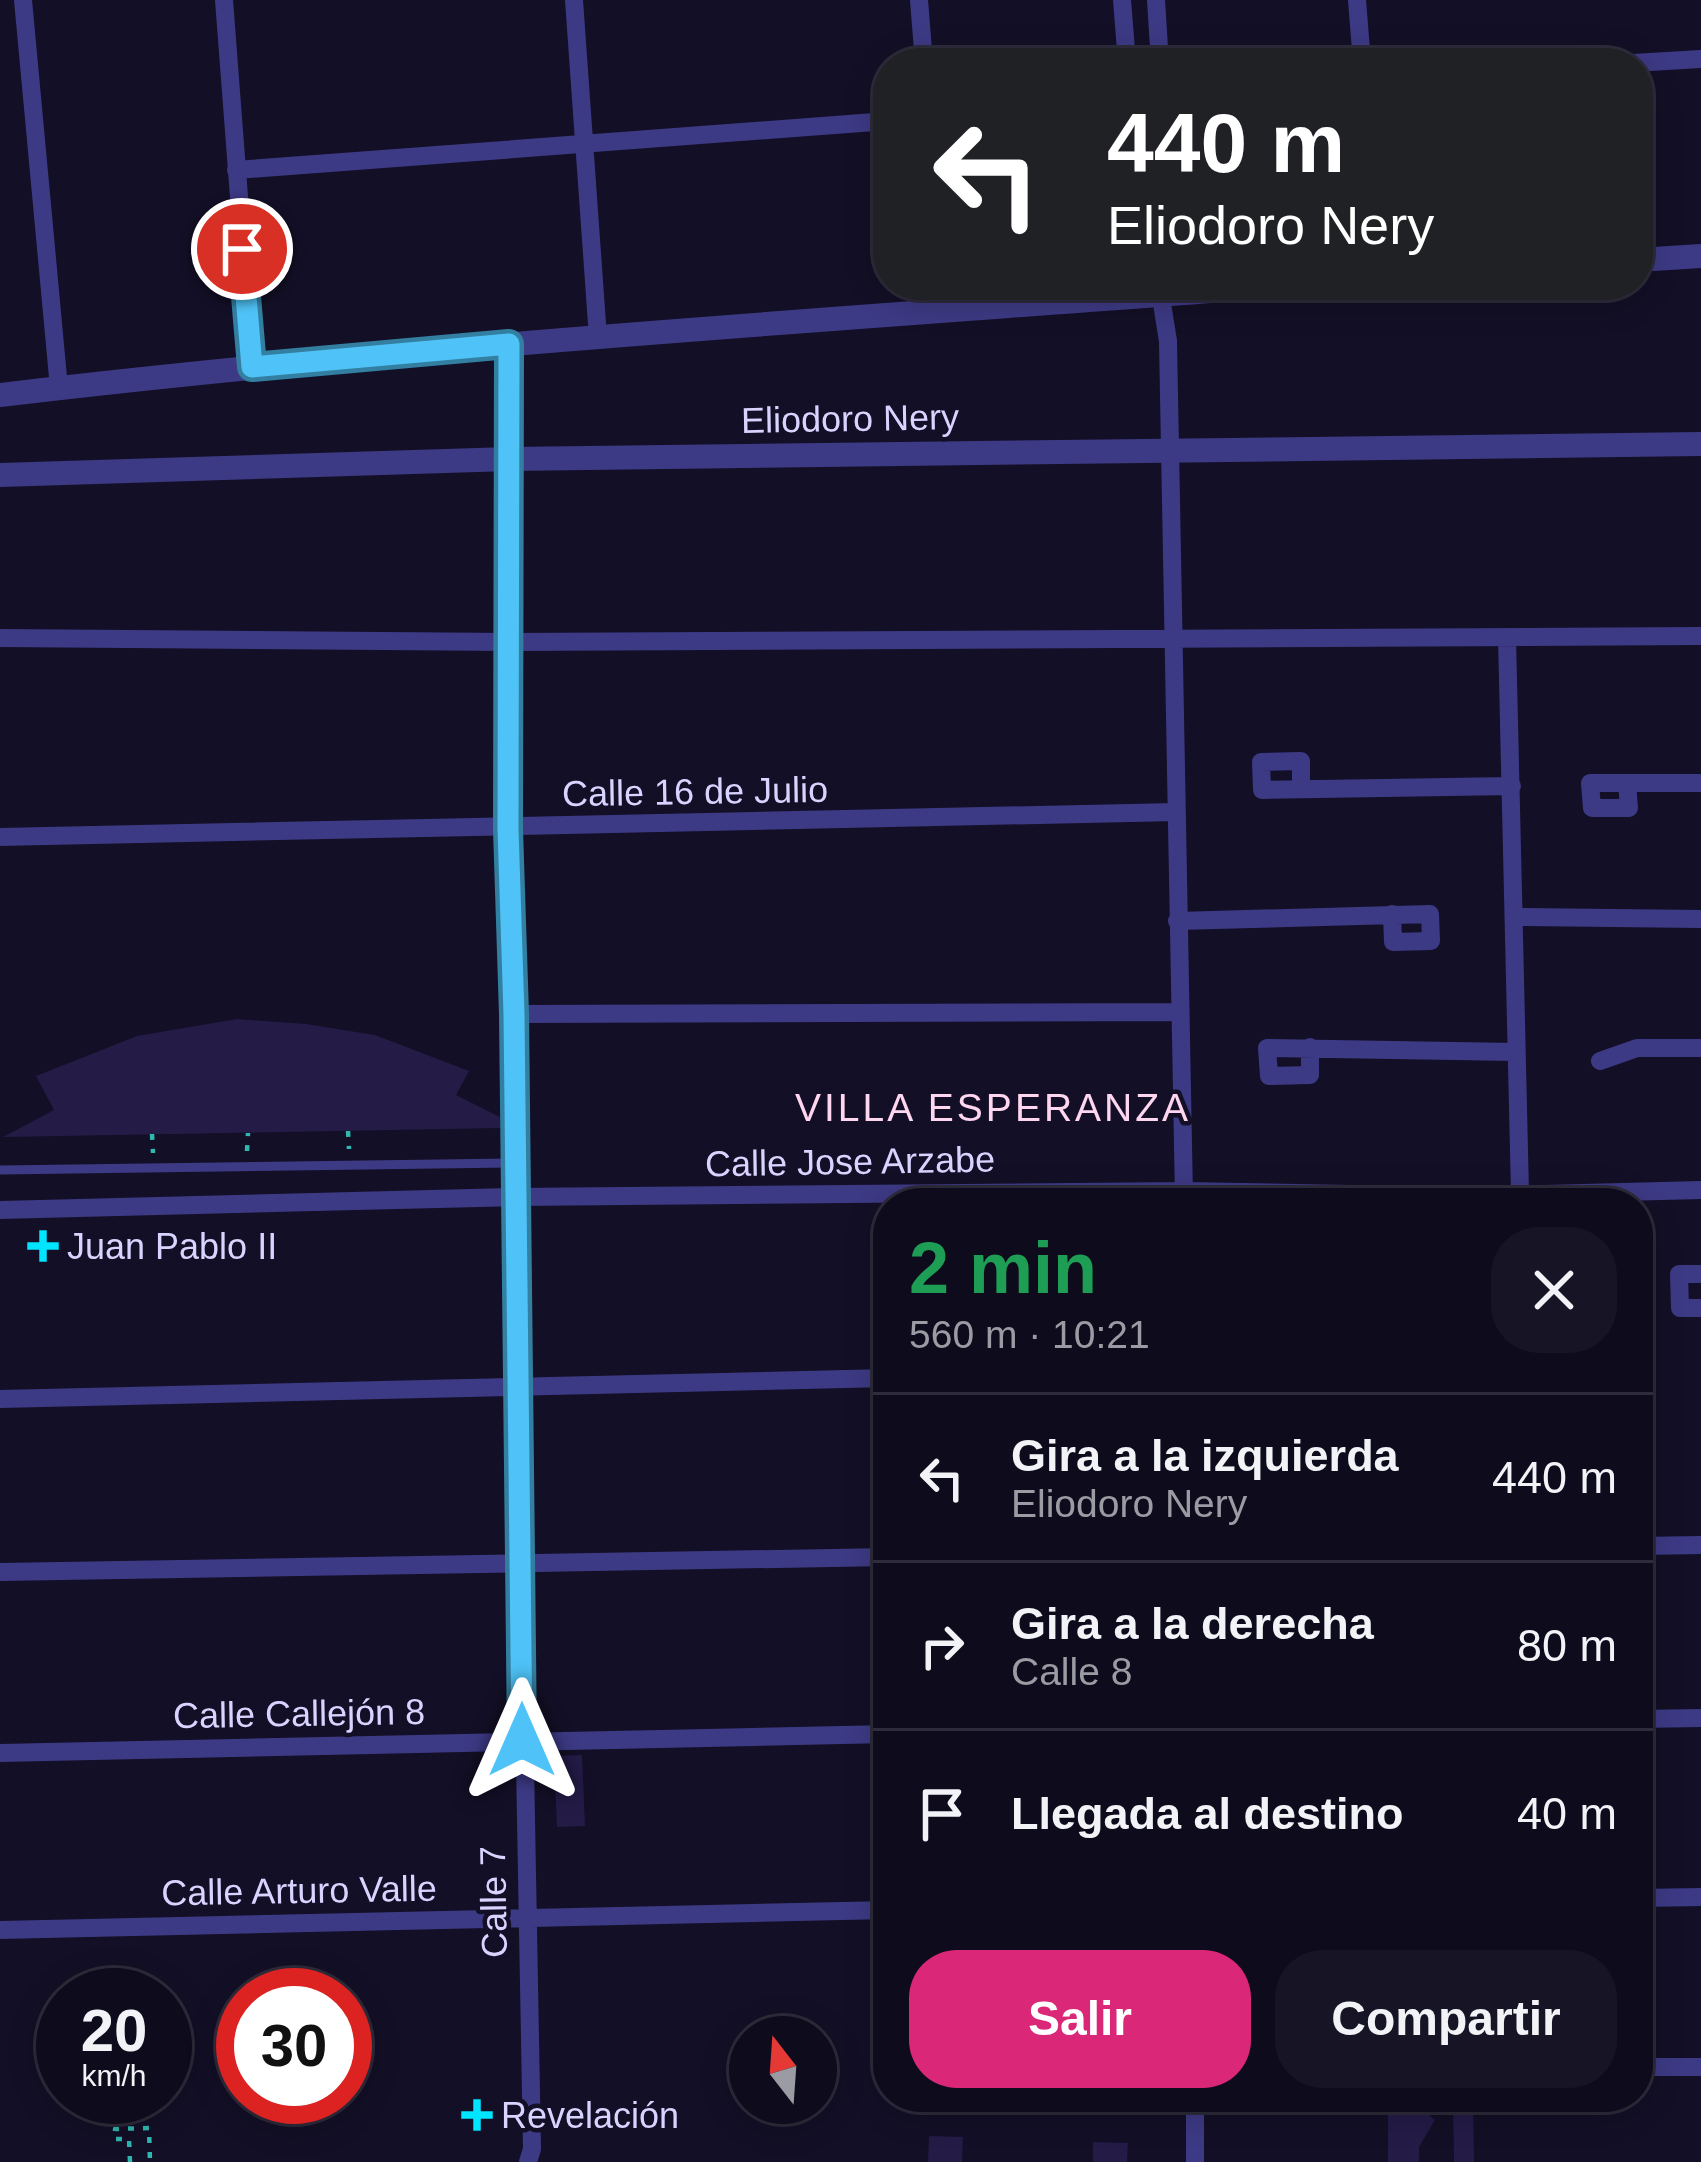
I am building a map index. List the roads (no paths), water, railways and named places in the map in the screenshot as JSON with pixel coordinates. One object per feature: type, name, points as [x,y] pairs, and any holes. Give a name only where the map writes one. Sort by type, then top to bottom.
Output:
[{"type":"street","points":[[22,0],[58,388]]},
{"type":"street","points":[[224,0],[252,367]]},
{"type":"street","points":[[574,0],[598,338]]},
{"type":"street","points":[[919,0],[923,48]]},
{"type":"street","points":[[1122,0],[1126,48]]},
{"type":"street","points":[[1156,0],[1159,48]]},
{"type":"street","points":[[1357,0],[1361,48]]},
{"type":"street","points":[[1653,62],[1701,58]]},
{"type":"street","points":[[236,170],[873,122]]},
{"type":"street","points":[[1653,259],[1701,256]]},
{"type":"street","points":[[943,300],[944,311]]},
{"type":"street","points":[[0,395],[252,367],[1057,300]]},
{"type":"street","points":[[1162,300],[1168,340],[1184,1188]]},
{"type":"street","name":"Calle 7","points":[[509,344],[508,829],[532,2149],[528,2162]]},
{"type":"street","name":"Eliodoro Nery","points":[[0,475],[508,459],[1701,444]]},
{"type":"street","points":[[0,638],[510,642],[1701,635]]},
{"type":"street","points":[[1507,637],[1520,1188]]},
{"type":"street","points":[[1628,782],[1701,783]]},
{"type":"street","points":[[1301,788],[1512,786]]},
{"type":"street","name":"Calle 16 de Julio","points":[[0,837],[1175,812]]},
{"type":"street","points":[[1177,920],[1392,914]]},
{"type":"street","points":[[1516,917],[1701,919]]},
{"type":"street","points":[[514,1014],[1180,1012]]},
{"type":"street","points":[[1310,1047],[1516,1052]]},
{"type":"street","points":[[1600,1061],[1636,1048],[1701,1048]]},
{"type":"street","name":"Calle Jose Arzabe","points":[[1653,1193],[1701,1190]]},
{"type":"street","name":"Calle Jose Arzabe","points":[[0,1210],[515,1197],[873,1197]]},
{"type":"street","points":[[1701,1274],[1679,1274],[1680,1308],[1701,1308]]},
{"type":"street","points":[[0,1400],[873,1378]]},
{"type":"street","points":[[1653,1546],[1701,1545]]},
{"type":"street","points":[[0,1572],[873,1557]]},
{"type":"street","points":[[1653,1719],[1701,1718]]},
{"type":"street","name":"Calle Callejón 8","points":[[0,1753],[873,1734]]},
{"type":"street","points":[[1653,1898],[1701,1897]]},
{"type":"street","name":"Calle Arturo Valle","points":[[0,1930],[873,1910]]},
{"type":"street","points":[[1653,2067],[1701,2067]]},
{"type":"street","points":[[1195,2112],[1195,2162]]},
{"type":"lane","points":[[0,1170],[515,1163]]},
{"type":"place","name":"Juan Pablo II","points":[[43,1246]]},
{"type":"place","name":"Revelación","points":[[477,2115]]},
{"type":"district","name":"VILLA ESPERANZA","points":[[993,1107]]}]
